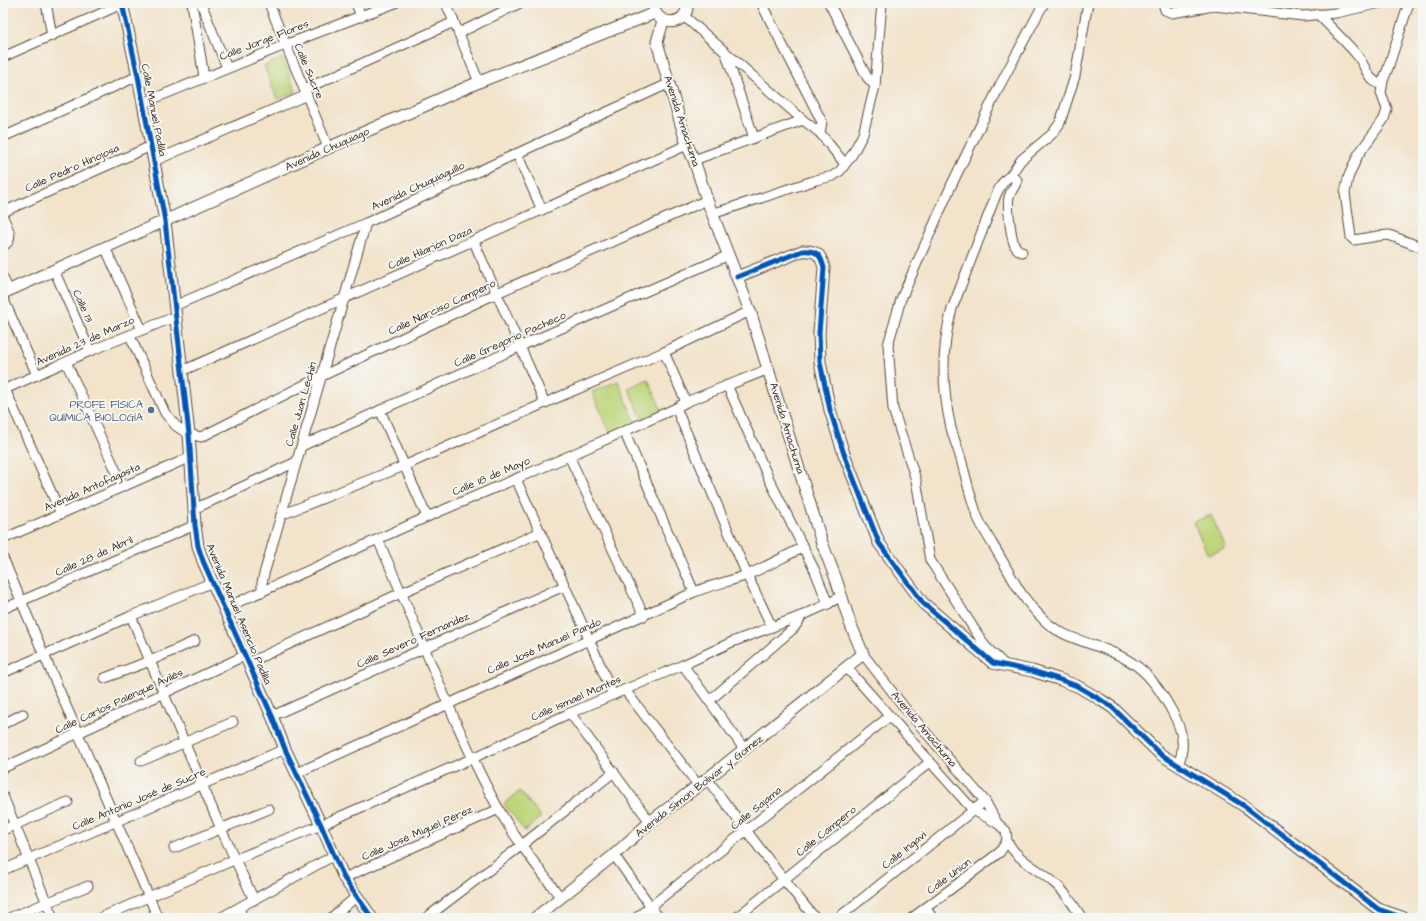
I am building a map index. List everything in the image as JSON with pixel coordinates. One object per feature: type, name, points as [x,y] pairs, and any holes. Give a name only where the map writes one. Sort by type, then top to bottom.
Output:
[{"type":"street","points":[[46,3],[52,36]]},
{"type":"street","points":[[192,3],[204,77]]},
{"type":"street","points":[[201,3],[227,68]]},
{"type":"street","name":"Calle Sucre","points":[[269,3],[328,148]]},
{"type":"street","points":[[356,3],[361,17]]},
{"type":"street","name":"Calle Jorge Flores","points":[[143,103],[204,77],[395,3]]},
{"type":"street","points":[[446,3],[479,82]]},
{"type":"street","points":[[459,33],[520,3]]},
{"type":"street","points":[[687,3],[684,16],[803,120],[820,133],[845,164]]},
{"type":"street","points":[[761,3],[822,122],[820,133]]},
{"type":"street","points":[[829,3],[867,77],[875,86]]},
{"type":"street","points":[[712,214],[816,180],[833,176],[840,171],[852,155],[863,134],[875,86],[882,3]]},
{"type":"street","points":[[1006,666],[985,646],[930,560],[916,480],[893,409],[888,345],[901,299],[951,186],[1000,85],[1044,3]]},
{"type":"street","points":[[1088,3],[1075,76],[1060,123],[1052,134],[1021,160],[1010,176],[1002,184],[996,195],[952,309],[947,327],[944,348],[945,395],[950,421],[970,499],[988,536],[1019,591],[1052,628],[1062,634],[1094,645],[1133,662],[1144,671],[1157,686],[1179,724],[1183,740],[1182,755],[1178,765]]},
{"type":"street","points":[[1163,3],[1165,10],[1172,13],[1214,6],[1303,16],[1336,13],[1381,3]]},
{"type":"street","points":[[1409,3],[1382,85],[1381,93],[1387,109],[1384,119],[1358,156],[1348,178],[1345,193],[1351,237],[1354,240],[1378,236],[1389,236],[1423,248]]},
{"type":"street","points":[[3,57],[122,4]]},
{"type":"street","name":"Calle Manuel Padilla","points":[[122,4],[138,76],[165,221]]},
{"type":"street","name":"Avenida Chuquiago","points":[[5,294],[54,270],[328,148],[479,82],[654,10],[674,22],[680,20],[684,16]]},
{"type":"street","name":"Avenida Amachuma","points":[[654,10],[657,42],[688,145],[712,214],[738,277],[769,369],[822,542],[850,624],[863,654],[904,706],[985,801],[997,823],[1006,831],[1007,841],[1012,850],[1055,883],[1082,918]]},
{"type":"street","points":[[1318,14],[1358,56],[1370,78],[1375,83],[1382,85]]},
{"type":"street","points":[[154,160],[306,92],[454,22]]},
{"type":"street","points":[[726,53],[754,138]]},
{"type":"street","points":[[3,137],[138,76]]},
{"type":"street","name":"Avenida Chuquiaguillo","points":[[175,311],[670,83]]},
{"type":"street","points":[[694,160],[803,120]]},
{"type":"street","name":"Calle Hilarión Daza","points":[[182,371],[474,242],[688,145]]},
{"type":"street","name":"Calle Pedro Hinojosa","points":[[3,212],[151,146]]},
{"type":"street","points":[[517,154],[542,210]]},
{"type":"street","points":[[1010,176],[1017,180],[1016,184],[1011,189],[1008,205],[1014,242],[1018,250],[1022,252]]},
{"type":"street","name":"Calle Narciso Campero","points":[[189,434],[201,437],[322,376],[497,294],[707,200]]},
{"type":"street","points":[[3,217],[11,236],[10,240],[3,246]]},
{"type":"street","name":"Avenida Manuel Asencio Padilla","points":[[165,221],[189,434],[195,525],[198,546],[285,749],[344,878],[372,918]]},
{"type":"street","name":"Calle Juan Lechin","points":[[262,592],[264,574],[366,223]]},
{"type":"street","points":[[474,242],[545,403]]},
{"type":"street","points":[[105,248],[142,330]]},
{"type":"street","points":[[738,277],[802,251],[811,250],[822,260],[824,268],[819,333],[820,362],[830,410],[844,454],[879,543],[923,603],[993,663],[1032,672],[1077,686],[1113,708],[1160,754],[1246,806],[1378,909],[1404,918]]},
{"type":"street","name":"Calle Gregorio Pacheco","points":[[302,446],[521,346],[729,256]]},
{"type":"street","name":"Calle 13","points":[[54,270],[90,351]]},
{"type":"street","points":[[3,278],[5,294],[37,375]]},
{"type":"street","name":"Avenida 23 de Marzo","points":[[4,390],[90,351],[130,336],[175,311]]},
{"type":"street","points":[[281,515],[404,466],[664,352],[750,312]]},
{"type":"street","points":[[130,336],[165,413],[176,426],[189,434]]},
{"type":"street","points":[[664,352],[686,402]]},
{"type":"street","points":[[66,362],[123,486]]},
{"type":"street","name":"Calle 18 de Mayo","points":[[225,608],[427,517],[569,456],[676,408],[686,402],[769,369]]},
{"type":"street","points":[[727,386],[768,477],[815,570],[828,604]]},
{"type":"street","points":[[4,390],[61,514]]},
{"type":"street","points":[[676,408],[747,575],[772,627]]},
{"type":"street","points":[[380,410],[427,517]]},
{"type":"street","points":[[624,431],[694,592]]},
{"type":"street","points":[[569,456],[644,616]]},
{"type":"street","name":"Avenida Antofagasta","points":[[3,539],[191,457]]},
{"type":"street","points":[[194,510],[296,462]]},
{"type":"street","points":[[516,479],[613,695]]},
{"type":"street","name":"Calle 28 de Abril","points":[[3,609],[195,525]]},
{"type":"street","name":"Calle Carlos Palenque Avilés","points":[[3,768],[163,693],[246,659],[541,532]]},
{"type":"street","points":[[378,540],[402,592],[448,703],[473,758],[499,809],[522,845],[561,898]]},
{"type":"street","name":"Calle José Manuel Pando","points":[[297,773],[694,592],[747,575],[804,547]]},
{"type":"street","points":[[3,558],[158,918]]},
{"type":"street","points":[[3,673],[131,616],[213,582]]},
{"type":"street","name":"Calle Severo Fernandez","points":[[272,716],[564,586]]},
{"type":"street","name":"Calle Ismael Montes","points":[[100,918],[236,859],[321,825],[732,642],[801,616],[828,604],[841,596]]},
{"type":"street","points":[[131,616],[221,829],[254,900]]},
{"type":"street","points":[[708,700],[794,628],[801,616]]},
{"type":"street","points":[[105,678],[150,661],[195,641]]},
{"type":"street","name":"Avenida Simon Bolivar y Gomez","points":[[535,918],[614,855],[650,822],[745,750],[863,654]]},
{"type":"street","points":[[683,665],[745,750]]},
{"type":"street","points":[[847,668],[973,810],[997,823]]},
{"type":"street","points":[[625,690],[703,783],[747,831],[815,918]]},
{"type":"street","points":[[570,713],[650,822]]},
{"type":"street","points":[[3,724],[23,714]]},
{"type":"street","name":"Calle Sajama","points":[[636,918],[890,716]]},
{"type":"street","points":[[141,761],[233,722]]},
{"type":"street","name":"Calle Antonio José de Sucre","points":[[3,870],[285,749]]},
{"type":"street","name":"Calle Campero","points":[[736,918],[930,762]]},
{"type":"street","points":[[426,918],[522,845],[614,772]]},
{"type":"street","points":[[3,796],[53,918]]},
{"type":"street","name":"Calle Ingavi","points":[[838,918],[985,801]]},
{"type":"street","points":[[3,830],[68,802]]},
{"type":"street","points":[[174,848],[270,809]]},
{"type":"street","name":"Calle José Miguel Pérez","points":[[344,878],[499,809]]},
{"type":"street","name":"Calle Union","points":[[912,918],[1000,852],[1007,841]]},
{"type":"street","points":[[614,855],[659,918]]},
{"type":"street","points":[[220,918],[334,856]]},
{"type":"street","points":[[9,918],[88,886]]},
{"type":"street","points":[[330,918],[356,897]]},
{"type":"street","points":[[240,908],[241,918]]},
{"type":"street","points":[[925,908],[933,918]]},
{"type":"green space","points":[[283,58],[296,92],[277,99],[264,66]]},
{"type":"green space","points":[[648,379],[662,411],[643,420],[628,388]]},
{"type":"green space","points":[[618,381],[636,424],[611,435],[592,392]]},
{"type":"green space","points":[[1211,515],[1226,548],[1208,555],[1193,522]]},
{"type":"green space","points":[[520,791],[541,817],[525,831],[504,804]]},
{"type":"cycle path","points":[[122,3],[138,76],[165,221],[189,434],[195,525],[198,546],[203,561],[272,716],[285,749],[344,878],[372,918]]},
{"type":"cycle path","points":[[737,277],[802,251],[814,252],[821,259],[824,268],[819,333],[820,362],[830,410],[844,454],[879,543],[923,603],[993,663],[1032,671],[1058,679],[1077,686],[1101,700],[1113,708],[1160,754],[1246,807],[1378,909],[1404,918]]},
{"type":"place","name":"PROFE FÍSICA QUÍMICA BIOLOGÍA","points":[[151,410]]}]
